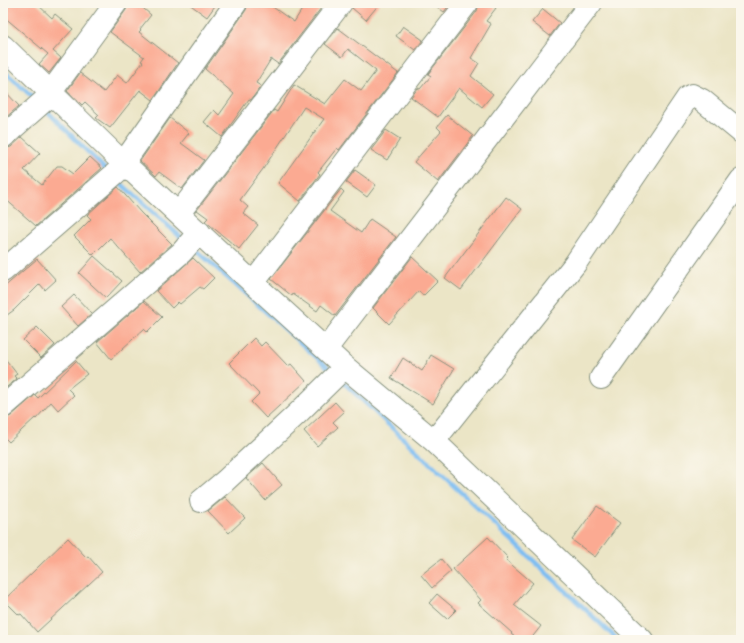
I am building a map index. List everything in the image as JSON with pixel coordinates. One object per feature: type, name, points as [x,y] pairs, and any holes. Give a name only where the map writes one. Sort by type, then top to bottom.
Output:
[{"type":"street","points":[[3,136],[44,100],[116,3]]},
{"type":"street","points":[[3,271],[116,172],[236,3]]},
{"type":"street","points":[[179,213],[341,3]]},
{"type":"street","points":[[253,282],[467,3]]},
{"type":"street","points":[[326,349],[591,3]]},
{"type":"street","points":[[3,46],[44,100],[116,172],[179,213],[191,241],[253,282],[326,349],[340,372],[434,441],[629,636]]},
{"type":"street","points":[[434,441],[575,264],[688,97],[692,95],[702,100],[741,132]]},
{"type":"street","points":[[601,378],[741,180]]},
{"type":"street","points":[[3,407],[191,241]]},
{"type":"street","points":[[201,501],[230,476],[340,372]]},
{"type":"building","points":[[3,3],[36,3],[52,18],[55,14],[73,29],[53,51],[61,58],[49,73],[39,64],[48,54],[3,16]]},
{"type":"building","points":[[128,3],[137,3],[151,15],[139,32],[178,63],[153,100],[140,90],[110,128],[96,118],[99,115],[85,102],[82,105],[67,91],[80,73],[104,92],[117,75],[127,83],[143,62],[141,61],[144,57],[110,32],[126,10]]},
{"type":"building","points":[[188,3],[217,3],[207,17]]},
{"type":"building","points":[[248,3],[267,3],[294,22],[306,3],[325,3],[278,64],[271,59],[256,83],[261,86],[251,100],[249,99],[222,137],[204,122],[214,110],[219,115],[234,94],[205,69],[246,10]]},
{"type":"building","points":[[353,3],[380,3],[366,20],[352,8]]},
{"type":"building","points":[[432,3],[451,3],[444,12]]},
{"type":"building","points":[[479,3],[489,3],[496,8],[486,21],[491,24],[471,58],[479,63],[471,76],[493,94],[482,107],[459,88],[438,117],[411,97],[431,76],[428,74],[477,11]]},
{"type":"building","points":[[543,9],[560,23],[550,36],[532,22]]},
{"type":"building","points":[[403,26],[423,40],[415,50],[396,36]]},
{"type":"building","points":[[338,28],[398,73],[339,150],[337,148],[318,172],[320,174],[300,201],[278,183],[324,119],[304,107],[263,169],[240,200],[248,207],[243,213],[258,225],[239,249],[205,221],[208,218],[197,210],[274,110],[277,112],[294,85],[325,104],[345,79],[361,91],[376,71],[348,49],[342,57],[325,44]]},
{"type":"building","points":[[3,89],[19,106],[3,120]]},
{"type":"building","points":[[447,115],[473,136],[438,182],[414,162],[441,131],[437,127]]},
{"type":"building","points":[[170,118],[189,133],[181,143],[204,160],[182,189],[159,172],[156,176],[140,161]]},
{"type":"building","points":[[386,130],[400,139],[387,160],[371,150]]},
{"type":"building","points":[[22,137],[40,153],[24,170],[42,185],[57,166],[62,166],[73,174],[90,157],[102,168],[36,226],[3,197],[3,149],[11,147]]},
{"type":"building","points":[[355,170],[376,185],[367,197],[346,182]]},
{"type":"building","points":[[118,187],[172,244],[140,272],[110,238],[93,255],[74,236],[91,219],[87,215]]},
{"type":"building","points":[[341,189],[344,192],[330,211],[361,233],[370,219],[396,237],[335,316],[321,305],[317,311],[293,294],[292,296],[271,279]]},
{"type":"building","points":[[506,197],[522,209],[461,290],[445,278]]},
{"type":"building","points":[[94,256],[122,281],[106,298],[79,273]]},
{"type":"building","points":[[412,257],[438,281],[423,296],[419,291],[389,324],[373,308]]},
{"type":"building","points":[[193,258],[214,278],[203,289],[200,287],[180,304],[178,302],[172,308],[156,291]]},
{"type":"building","points":[[37,259],[56,280],[45,290],[40,284],[14,310],[3,318],[3,288]]},
{"type":"building","points":[[74,295],[92,314],[78,326],[61,307]]},
{"type":"building","points":[[144,301],[162,317],[147,332],[144,329],[111,359],[97,342]]},
{"type":"building","points":[[37,327],[55,345],[41,358],[23,340]]},
{"type":"building","points":[[254,338],[261,346],[265,342],[288,366],[291,364],[306,381],[266,418],[251,402],[259,394],[229,363]]},
{"type":"building","points":[[431,355],[454,369],[433,404],[391,378],[403,358],[422,371]]},
{"type":"building","points":[[3,356],[17,374],[14,376],[17,379],[3,390]]},
{"type":"building","points":[[76,361],[87,374],[68,389],[74,395],[58,410],[51,402],[36,419],[35,418],[9,442],[3,436],[3,419],[11,416],[35,395],[38,398]]},
{"type":"building","points":[[335,402],[344,412],[333,422],[338,427],[317,446],[304,431]]},
{"type":"building","points":[[263,463],[282,485],[265,500],[246,478]]},
{"type":"building","points":[[225,497],[245,518],[229,533],[208,511]]},
{"type":"building","points":[[597,506],[620,523],[595,557],[572,540]]},
{"type":"building","points":[[488,537],[508,558],[506,560],[533,583],[514,605],[541,626],[530,640],[519,640],[511,634],[512,633],[478,603],[481,600],[453,569]]},
{"type":"building","points":[[68,538],[86,557],[88,556],[102,572],[37,632],[21,614],[19,615],[4,600]]},
{"type":"building","points":[[441,559],[451,571],[432,588],[421,575]]},
{"type":"building","points":[[437,594],[456,610],[447,619],[429,603]]},
{"type":"waterway","points":[[3,70],[36,100]]},
{"type":"waterway","points":[[44,108],[108,172]]},
{"type":"waterway","points":[[116,179],[184,240]]},
{"type":"waterway","points":[[193,247],[332,371]]},
{"type":"waterway","points":[[340,379],[618,640]]}]
